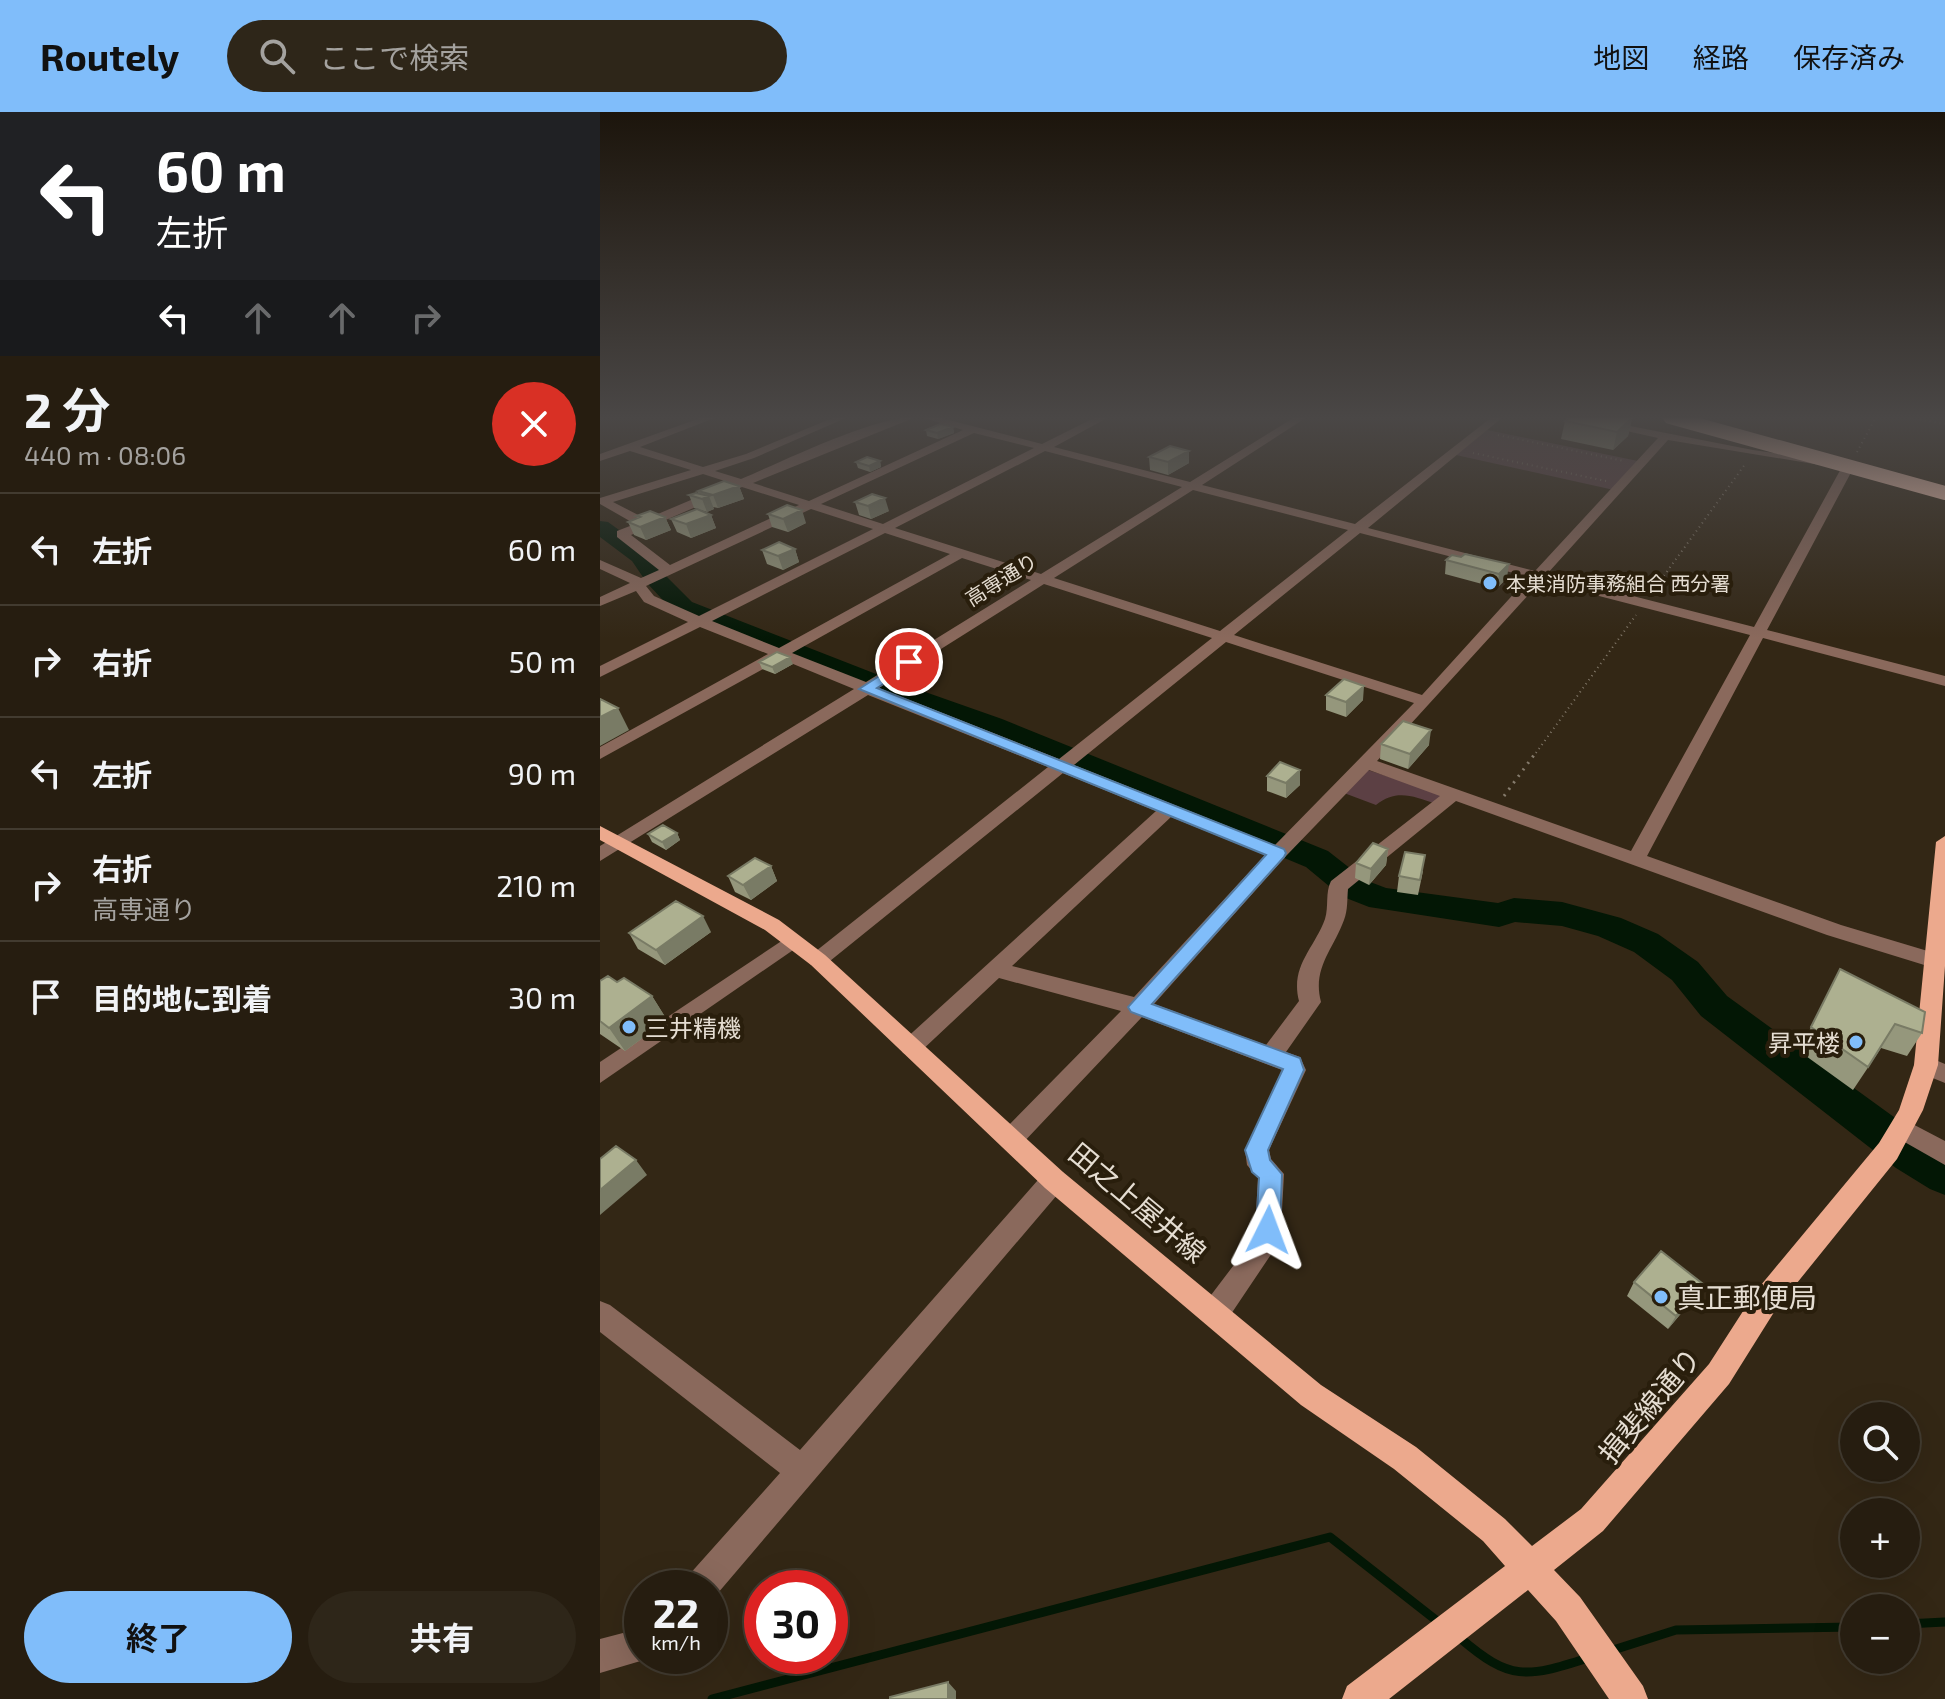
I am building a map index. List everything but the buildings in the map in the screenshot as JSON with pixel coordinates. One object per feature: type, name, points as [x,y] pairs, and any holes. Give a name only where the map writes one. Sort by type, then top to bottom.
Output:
[{"type":"main road","name":"揖斐線通り","points":[[1360,1699],[1592,1520],[1719,1374],[1766,1300],[1895,1140],[1920,1091],[1936,1070],[1934,960],[1945,842]]},
{"type":"main road","name":"田之上屋井線","points":[[606,843],[772,925],[818,960],[1054,1180],[1311,1395],[1405,1458],[1494,1530],[1568,1609],[1630,1699]]},
{"type":"street","points":[[601,500],[630,491]]},
{"type":"street","points":[[668,570],[622,534],[721,491]]},
{"type":"street","points":[[766,491],[1425,701]]},
{"type":"street","points":[[600,602],[840,491]]},
{"type":"street","points":[[600,672],[959,491]]},
{"type":"street","name":"高専通り","points":[[606,843],[873,685],[1185,491]]},
{"type":"street","points":[[1213,491],[1945,681]]},
{"type":"street","points":[[818,960],[1406,491]]},
{"type":"street","points":[[1011,1139],[1425,701],[1615,491]]},
{"type":"street","points":[[1637,858],[1835,491]]},
{"type":"street","points":[[601,500],[645,524]]},
{"type":"street","points":[[600,754],[961,553]]},
{"type":"street","points":[[600,564],[636,581],[649,599],[701,622],[780,654],[873,685],[1170,808],[1282,849]]},
{"type":"street","points":[[1366,763],[1834,930],[1934,960]]},
{"type":"street","points":[[1272,1054],[1310,1002],[1305,988],[1307,968],[1336,916],[1338,886],[1454,794]]},
{"type":"street","points":[[911,1047],[1170,808]]},
{"type":"street","points":[[600,1074],[792,941]]},
{"type":"street","points":[[995,969],[1138,1007],[1272,1054],[1292,1064],[1294,1070],[1257,1150],[1260,1165],[1271,1174],[1268,1230],[1259,1253],[1215,1313]]},
{"type":"street","points":[[1895,1140],[1945,1154]]},
{"type":"street","points":[[715,1570],[1054,1180]]},
{"type":"street","points":[[600,1315],[801,1470]]},
{"type":"street","points":[[600,1656],[624,1650]]},
{"type":"path","points":[[1495,808],[1725,491]]},
{"type":"shaded area","points":[[1368,770],[1439,793],[1442,800],[1436,804],[1398,796],[1376,805],[1344,793]]},
{"type":"waterway","points":[[600,527],[640,556],[655,578],[683,607],[885,687],[992,725],[1317,859],[1353,888],[1381,899],[1499,915],[1514,910],[1562,914],[1609,927],[1646,943],[1685,971],[1714,1006],[1911,1155],[1945,1176]]},
{"type":"waterway","points":[[712,1699],[1330,1537],[1441,1624]]},
{"type":"waterway","points":[[1920,1623],[1945,1622]]},
{"type":"waterway","points":[[1610,1651],[1676,1630],[1840,1627]]},
{"type":"waterway","points":[[1460,1638],[1492,1662],[1520,1672],[1549,1669],[1588,1658]]},
{"type":"place","name":"本巣消防事務組合 西分署","points":[[1490,583]]},
{"type":"place","name":"三井精機","points":[[629,1027]]},
{"type":"place","name":"昇平楼","points":[[1856,1042]]},
{"type":"place","name":"真正郵便局","points":[[1661,1297]]},
{"type":"route","points":[[909,662],[866,689],[1278,853],[1138,1007],[1272,1054],[1292,1064],[1294,1070],[1257,1150],[1260,1165],[1271,1174],[1268,1230]]}]
